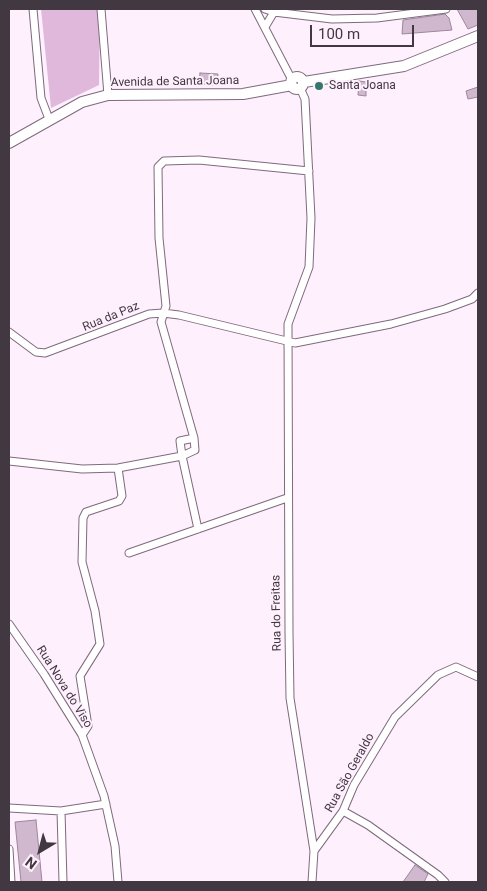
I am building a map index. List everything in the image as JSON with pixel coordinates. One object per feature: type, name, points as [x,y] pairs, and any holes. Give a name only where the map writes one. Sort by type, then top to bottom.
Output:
[{"type":"street","points":[[33,9],[41,98],[49,119]]},
{"type":"street","points":[[101,9],[108,95]]},
{"type":"street","name":"Rua do Freitas","points":[[254,9],[305,99],[312,218],[309,267],[288,324],[287,498],[290,698],[314,851],[312,882]]},
{"type":"street","points":[[265,9],[274,12],[341,19],[377,18],[446,9]]},
{"type":"street","points":[[264,27],[274,12]]},
{"type":"street","name":"Avenida de Santa Joana","points":[[9,142],[82,102],[108,95],[243,94],[404,66],[478,36]]},
{"type":"street","points":[[9,461],[82,469],[118,468],[182,456],[195,450],[194,438],[161,322],[166,306],[159,238],[160,164],[164,161],[199,160],[309,171]]},
{"type":"street","name":"Rua da Paz","points":[[9,332],[36,352],[45,353],[149,314],[163,313],[295,343],[391,324],[446,309],[472,299],[478,293]]},
{"type":"street","points":[[194,438],[180,442],[198,529]]},
{"type":"street","points":[[82,736],[88,726],[80,676],[100,644],[95,611],[82,562],[83,518],[86,512],[119,501],[122,496],[118,468]]},
{"type":"street","points":[[129,554],[287,498]]},
{"type":"street","name":"Rua Nova do Viso","points":[[9,624],[44,674],[82,736],[106,804],[115,846],[118,882]]},
{"type":"street","name":"Rua São Geraldo","points":[[314,851],[343,812],[354,785],[395,717],[438,675],[456,667],[478,678]]},
{"type":"street","points":[[9,808],[61,811],[106,804]]},
{"type":"street","points":[[61,811],[63,882]]},
{"type":"street","points":[[343,812],[368,826],[438,875],[445,882]]},
{"type":"street","points":[[9,849],[11,882]]},
{"type":"shaded area","points":[[41,9],[100,9],[99,85],[51,108]]},
{"type":"building","points":[[457,9],[478,9],[478,25],[468,29]]},
{"type":"building","points":[[445,14],[449,18],[452,30],[402,34],[403,20]]},
{"type":"building","points":[[200,73],[218,74],[217,85],[199,84]]},
{"type":"building","points":[[359,81],[366,82],[366,96],[358,95]]},
{"type":"building","points":[[478,87],[478,97],[468,99],[466,91]]},
{"type":"building","points":[[36,820],[42,882],[21,882],[15,822]]},
{"type":"building","points":[[415,865],[428,874],[424,882],[403,882]]},
{"type":"place","name":"Santa Joana","points":[[319,86]]}]
